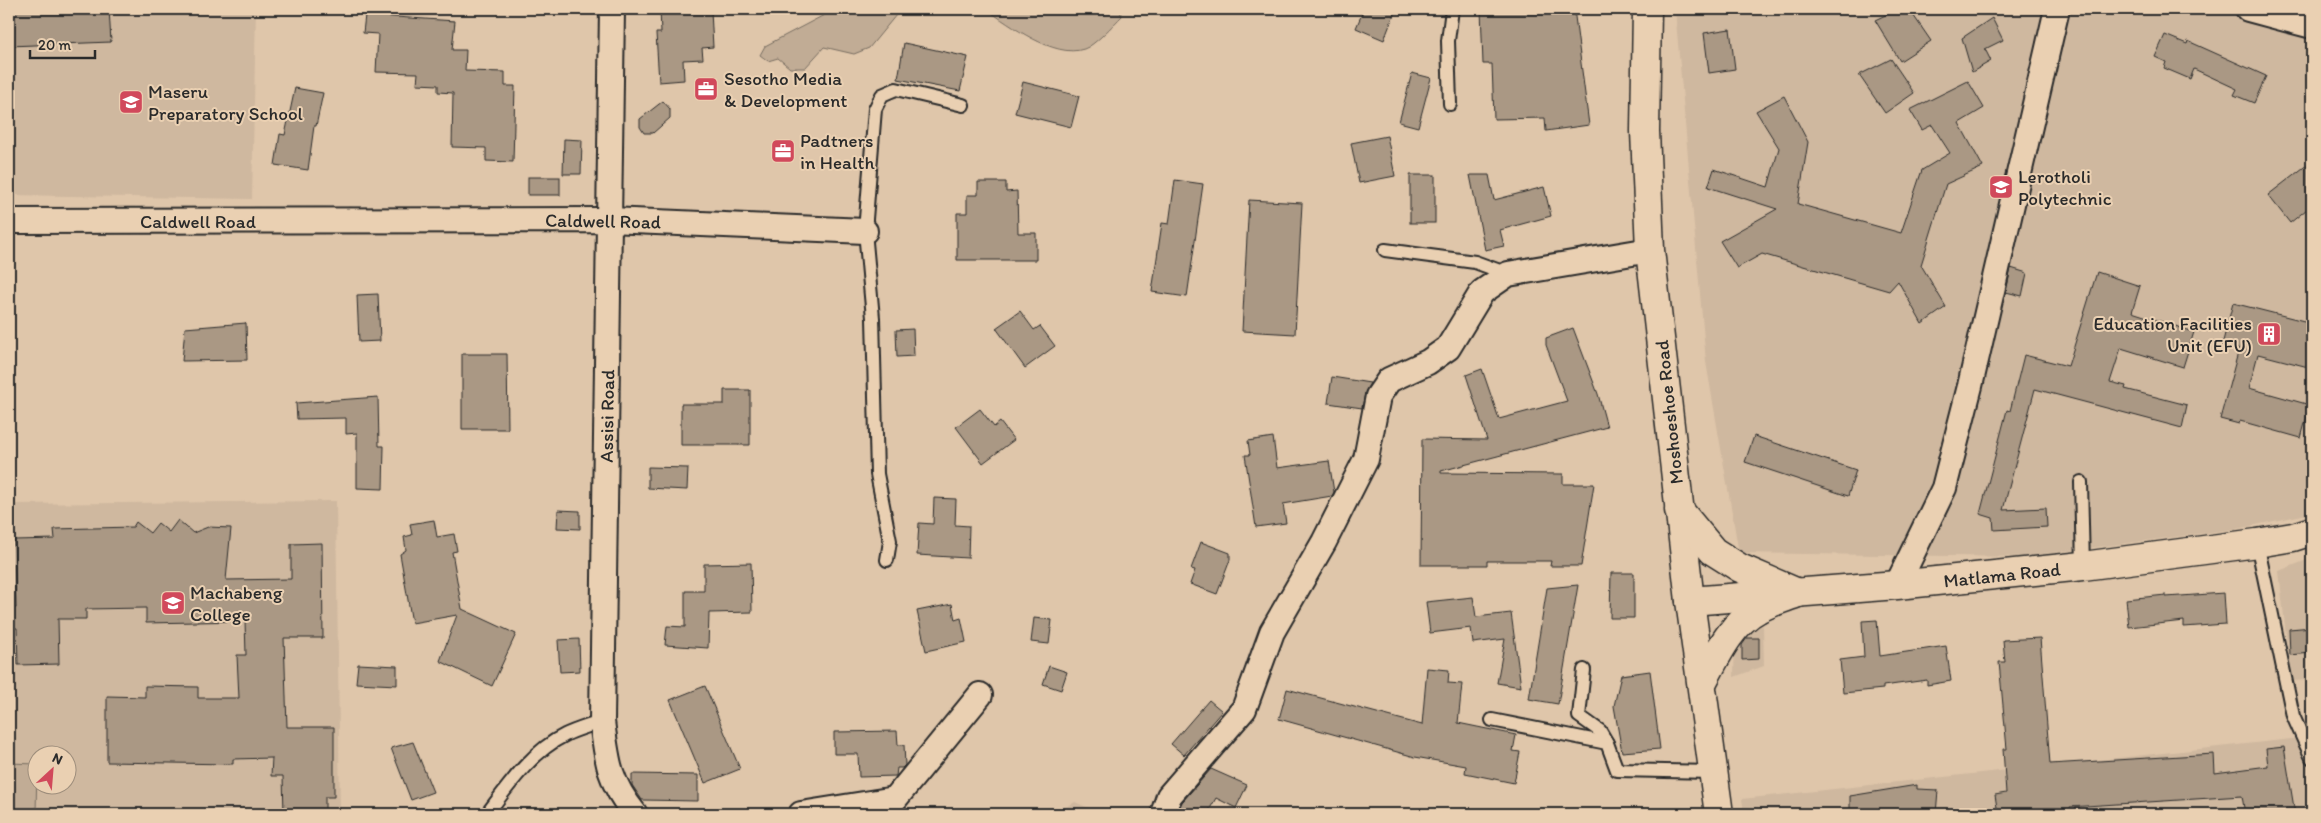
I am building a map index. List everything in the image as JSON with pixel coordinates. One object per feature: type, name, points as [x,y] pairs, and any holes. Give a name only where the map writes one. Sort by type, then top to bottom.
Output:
[{"type":"main road","name":"Moshoeshoe Road","points":[[1647,9],[1645,131],[1650,250],[1690,601],[1719,814]]},
{"type":"main road","points":[[1679,510],[1713,551],[1740,568],[1798,592]]},
{"type":"main road","name":"Matlama Road","points":[[1690,601],[1897,586],[2083,566],[2257,543],[2292,537],[2312,531]]},
{"type":"main road","points":[[1702,683],[1734,630],[1744,618],[1758,609],[1798,592]]},
{"type":"street","name":"Assisi Road","points":[[612,9],[602,721],[608,769],[622,798],[636,814]]},
{"type":"street","points":[[1897,586],[1944,488],[1970,386],[2057,9]]},
{"type":"street","points":[[2248,9],[2312,26]]},
{"type":"street","name":"Caldwell Road","points":[[9,219],[610,220],[865,231]]},
{"type":"street","points":[[1163,814],[1168,796],[1244,709],[1272,632],[1324,542],[1366,459],[1378,396],[1389,380],[1428,362],[1448,348],[1482,292],[1508,274],[1650,250]]},
{"type":"street","points":[[801,814],[895,799],[980,695]]},
{"type":"lane","points":[[1450,104],[1448,41],[1452,9]]},
{"type":"lane","points":[[887,560],[890,541],[877,474],[873,318],[865,231],[875,109],[882,95],[896,89],[963,105]]},
{"type":"lane","points":[[1385,250],[1475,262],[1508,274]]},
{"type":"lane","points":[[2081,482],[2083,566]]},
{"type":"lane","points":[[2257,543],[2293,716],[2312,758]]},
{"type":"lane","points":[[1584,670],[1580,716],[1600,731],[1608,743],[1617,770],[1713,772]]},
{"type":"lane","points":[[1492,720],[1608,743]]},
{"type":"lane","points":[[487,814],[522,770],[544,749],[564,735],[602,721]]},
{"type":"shaded area","name":"Maseru Preparatory School","points":[[9,9],[256,9],[252,199],[9,195]]},
{"type":"shaded area","points":[[829,9],[901,9],[869,48],[854,54],[824,47],[805,68],[790,68],[778,58],[768,61],[760,55],[765,46],[828,13]]},
{"type":"shaded area","points":[[986,9],[1119,9],[1122,16],[1093,44],[1084,49],[1072,51],[1046,45],[1033,39]]},
{"type":"shaded area","name":"Lerotholi Polytechnic","points":[[1675,9],[2312,9],[2312,513],[2237,529],[2022,557],[1739,553],[1706,362]]},
{"type":"shaded area","name":"Machabeng College","points":[[336,501],[340,814],[9,814],[9,504]]},
{"type":"shaded area","points":[[2312,558],[2312,680],[2291,681],[2279,571]]},
{"type":"shaded area","points":[[1763,626],[1764,666],[1734,677],[1735,637],[1741,630]]},
{"type":"shaded area","points":[[2309,737],[2312,745],[2312,814],[1744,814],[1742,799]]},
{"type":"shaded area","points":[[9,763],[28,764],[28,796],[36,796],[36,814],[9,814]]},
{"type":"shaded area","points":[[1075,802],[1102,814],[1053,814]]},
{"type":"building","points":[[9,9],[109,9],[111,42],[9,46]]},
{"type":"building","points":[[660,9],[695,9],[695,12],[711,11],[713,47],[702,48],[703,59],[683,60],[684,80],[659,82],[656,33],[661,33]]},
{"type":"building","points":[[1364,9],[1396,9],[1384,40],[1356,28]]},
{"type":"building","points":[[1481,9],[1574,9],[1589,125],[1546,131],[1545,118],[1494,119],[1492,64],[1483,64]]},
{"type":"building","points":[[1898,9],[1909,9],[1931,41],[1900,61],[1875,20]]},
{"type":"building","points":[[365,15],[455,21],[452,50],[466,50],[465,71],[505,72],[505,86],[515,86],[513,162],[486,161],[486,148],[452,147],[453,93],[438,92],[438,85],[417,84],[418,73],[376,72],[378,34],[363,33]]},
{"type":"building","points":[[1992,18],[2003,40],[1985,49],[1991,61],[1972,72],[1962,38]]},
{"type":"building","points":[[1730,29],[1735,69],[1709,73],[1704,33]]},
{"type":"building","points":[[2165,35],[2187,44],[2188,41],[2266,76],[2254,103],[2234,95],[2237,89],[2194,69],[2190,79],[2164,68],[2166,62],[2155,57]]},
{"type":"building","points":[[904,43],[968,57],[960,91],[898,79]]},
{"type":"building","points":[[1891,59],[1914,93],[1885,113],[1859,75]]},
{"type":"building","points":[[1412,73],[1431,78],[1418,127],[1399,122]]},
{"type":"building","points":[[1968,81],[1984,108],[1959,123],[1983,167],[1946,184],[1921,265],[1946,307],[1922,324],[1898,281],[1889,291],[1762,254],[1737,268],[1720,241],[1777,209],[1708,187],[1714,169],[1768,187],[1779,148],[1756,111],[1784,96],[1808,142],[1798,204],[1901,233],[1922,170],[1950,153],[1932,125],[1922,130],[1910,110]]},
{"type":"building","points":[[1023,82],[1079,96],[1071,127],[1015,113]]},
{"type":"building","points":[[295,88],[323,93],[316,126],[314,126],[308,170],[275,165],[280,134],[285,135]]},
{"type":"building","points":[[663,101],[670,109],[670,118],[653,133],[644,133],[640,127],[640,119]]},
{"type":"building","points":[[1387,136],[1395,176],[1359,183],[1351,143]]},
{"type":"building","points":[[564,139],[582,140],[581,174],[563,174]]},
{"type":"building","points":[[2312,161],[2312,205],[2290,223],[2268,195]]},
{"type":"building","points":[[1410,175],[1435,175],[1435,223],[1410,223]]},
{"type":"building","points":[[1470,175],[1489,175],[1494,200],[1544,187],[1551,216],[1500,230],[1504,246],[1485,250]]},
{"type":"building","points":[[528,177],[560,177],[560,195],[528,195]]},
{"type":"building","points":[[1175,180],[1203,184],[1187,297],[1152,292],[1162,223],[1169,224]]},
{"type":"building","points":[[978,182],[1006,182],[1006,192],[1017,191],[1018,233],[1036,233],[1036,260],[957,260],[957,213],[967,213],[967,195],[978,195]]},
{"type":"building","points":[[1249,200],[1302,203],[1295,334],[1242,331]]},
{"type":"building","points":[[2011,268],[2027,273],[2022,296],[2006,292]]},
{"type":"building","points":[[2097,272],[2140,286],[2132,312],[2194,332],[2183,367],[2121,348],[2110,382],[2126,386],[2125,389],[2187,405],[2182,428],[2035,389],[2003,510],[2046,508],[2047,527],[1994,530],[1993,518],[1980,514],[2007,410],[2010,411],[2024,355],[2068,366]]},
{"type":"building","points":[[378,294],[380,341],[359,342],[357,295]]},
{"type":"building","points":[[2233,303],[2312,323],[2312,368],[2258,354],[2249,388],[2310,405],[2301,438],[2240,421],[2239,424],[2220,419],[2239,349],[2222,345]]},
{"type":"building","points":[[1020,311],[1034,330],[1040,326],[1055,346],[1025,368],[996,328]]},
{"type":"building","points":[[246,323],[247,360],[182,361],[185,328]]},
{"type":"building","points":[[1573,328],[1598,394],[1607,427],[1441,471],[1441,473],[1563,474],[1563,484],[1594,484],[1581,566],[1550,566],[1551,561],[1487,561],[1487,565],[1421,565],[1422,439],[1487,440],[1466,375],[1482,369],[1499,419],[1567,401],[1546,345],[1546,338]]},
{"type":"building","points":[[913,329],[914,356],[897,357],[896,330]]},
{"type":"building","points":[[462,354],[507,354],[508,429],[462,429]]},
{"type":"building","points":[[1332,377],[1370,383],[1365,393],[1362,408],[1328,403]]},
{"type":"building","points":[[724,390],[750,390],[750,445],[681,445],[681,404],[724,404]]},
{"type":"building","points":[[378,397],[379,446],[384,446],[383,489],[357,488],[357,433],[346,434],[346,418],[297,419],[296,403]]},
{"type":"building","points":[[980,409],[994,427],[1000,422],[1014,440],[983,463],[956,427]]},
{"type":"building","points":[[1754,436],[1856,470],[1848,496],[1745,462]]},
{"type":"building","points":[[1273,437],[1277,468],[1329,461],[1334,492],[1332,496],[1283,504],[1286,523],[1256,527],[1245,455],[1250,455],[1248,441]]},
{"type":"building","points":[[648,467],[688,468],[687,490],[648,488]]},
{"type":"building","points":[[934,498],[956,499],[955,525],[969,526],[968,558],[917,555],[919,523],[933,524]]},
{"type":"building","points":[[558,510],[580,511],[580,529],[557,528]]},
{"type":"building","points":[[178,520],[193,533],[208,527],[231,528],[226,580],[291,579],[291,544],[322,543],[323,638],[284,638],[287,727],[334,727],[334,797],[325,797],[325,814],[284,814],[283,776],[271,776],[272,758],[233,759],[233,764],[107,762],[107,696],[145,697],[145,686],[198,687],[198,698],[239,698],[237,655],[246,655],[245,621],[146,623],[146,608],[86,609],[86,619],[58,619],[59,664],[18,665],[17,628],[9,628],[9,608],[16,608],[14,540],[55,539],[54,529],[133,527],[136,522],[150,533],[158,523],[169,532]]},
{"type":"building","points":[[434,520],[437,537],[454,534],[457,551],[452,552],[462,609],[516,634],[492,686],[440,661],[457,615],[412,623],[400,554],[406,550],[404,537],[412,535],[410,524]]},
{"type":"building","points":[[1201,542],[1230,553],[1230,560],[1217,594],[1190,584],[1195,570],[1191,569]]},
{"type":"building","points":[[751,563],[752,612],[709,613],[708,648],[665,645],[667,626],[685,627],[685,591],[704,591],[704,564]]},
{"type":"building","points":[[1611,573],[1634,573],[1634,618],[1610,618]]},
{"type":"building","points":[[1578,585],[1558,704],[1529,699],[1547,588]]},
{"type":"building","points":[[2224,593],[2226,624],[2184,627],[2184,621],[2129,627],[2126,599],[2166,595],[2166,597]]},
{"type":"building","points":[[1473,597],[1476,617],[1511,613],[1521,687],[1497,683],[1505,639],[1473,643],[1471,628],[1430,633],[1426,602]]},
{"type":"building","points":[[952,604],[955,620],[961,618],[966,642],[926,651],[917,611]]},
{"type":"building","points":[[1034,618],[1052,620],[1049,644],[1031,642]]},
{"type":"building","points":[[1877,620],[1880,656],[1946,646],[1951,681],[1927,685],[1927,680],[1883,686],[1883,689],[1843,693],[1840,660],[1864,657],[1862,621]]},
{"type":"building","points":[[2312,627],[2312,653],[2290,655],[2289,629]]},
{"type":"building","points":[[1747,638],[1759,638],[1759,659],[1742,660],[1742,645]]},
{"type":"building","points":[[2040,638],[2050,764],[2214,754],[2215,773],[2268,766],[2266,749],[2284,747],[2295,814],[2245,814],[2242,796],[2070,807],[2071,814],[1998,814],[1995,795],[2006,793],[2003,749],[2007,749],[1999,662],[2005,662],[2003,640]]},
{"type":"building","points":[[579,639],[580,671],[560,672],[558,640]]},
{"type":"building","points":[[358,664],[397,666],[397,685],[356,683]]},
{"type":"building","points":[[1049,666],[1067,672],[1061,690],[1043,684]]},
{"type":"building","points":[[1427,668],[1449,670],[1448,683],[1462,684],[1458,723],[1516,735],[1513,751],[1520,752],[1514,783],[1465,773],[1466,766],[1415,757],[1279,719],[1287,689],[1422,725]]},
{"type":"building","points":[[1650,671],[1660,749],[1622,752],[1614,706],[1621,675]]},
{"type":"building","points":[[705,686],[740,769],[705,783],[670,700]]},
{"type":"building","points":[[1209,700],[1222,711],[1184,755],[1171,744]]},
{"type":"building","points":[[897,731],[898,745],[904,745],[905,765],[902,768],[897,768],[896,776],[859,777],[858,754],[834,754],[834,732]]},
{"type":"building","points":[[413,742],[433,792],[411,800],[391,748]]},
{"type":"building","points":[[1211,769],[1247,785],[1236,808],[1216,798],[1207,814],[1177,814],[1182,802]]},
{"type":"building","points":[[632,774],[698,775],[698,801],[642,800],[632,785]]},
{"type":"building","points":[[1917,785],[1917,789],[1938,790],[1936,814],[1850,814],[1850,796]]},
{"type":"place","name":"Sesotho Media & Development","points":[[706,89]]},
{"type":"place","name":"Maseru Preparatory School","points":[[131,102]]},
{"type":"place","name":"Padtners in Health","points":[[783,151]]},
{"type":"place","name":"Lerotholi Polytechnic","points":[[2001,187]]},
{"type":"place","name":"Education Facilities Unit (EFU)","points":[[2269,334]]},
{"type":"place","name":"Machabeng College","points":[[173,603]]}]
